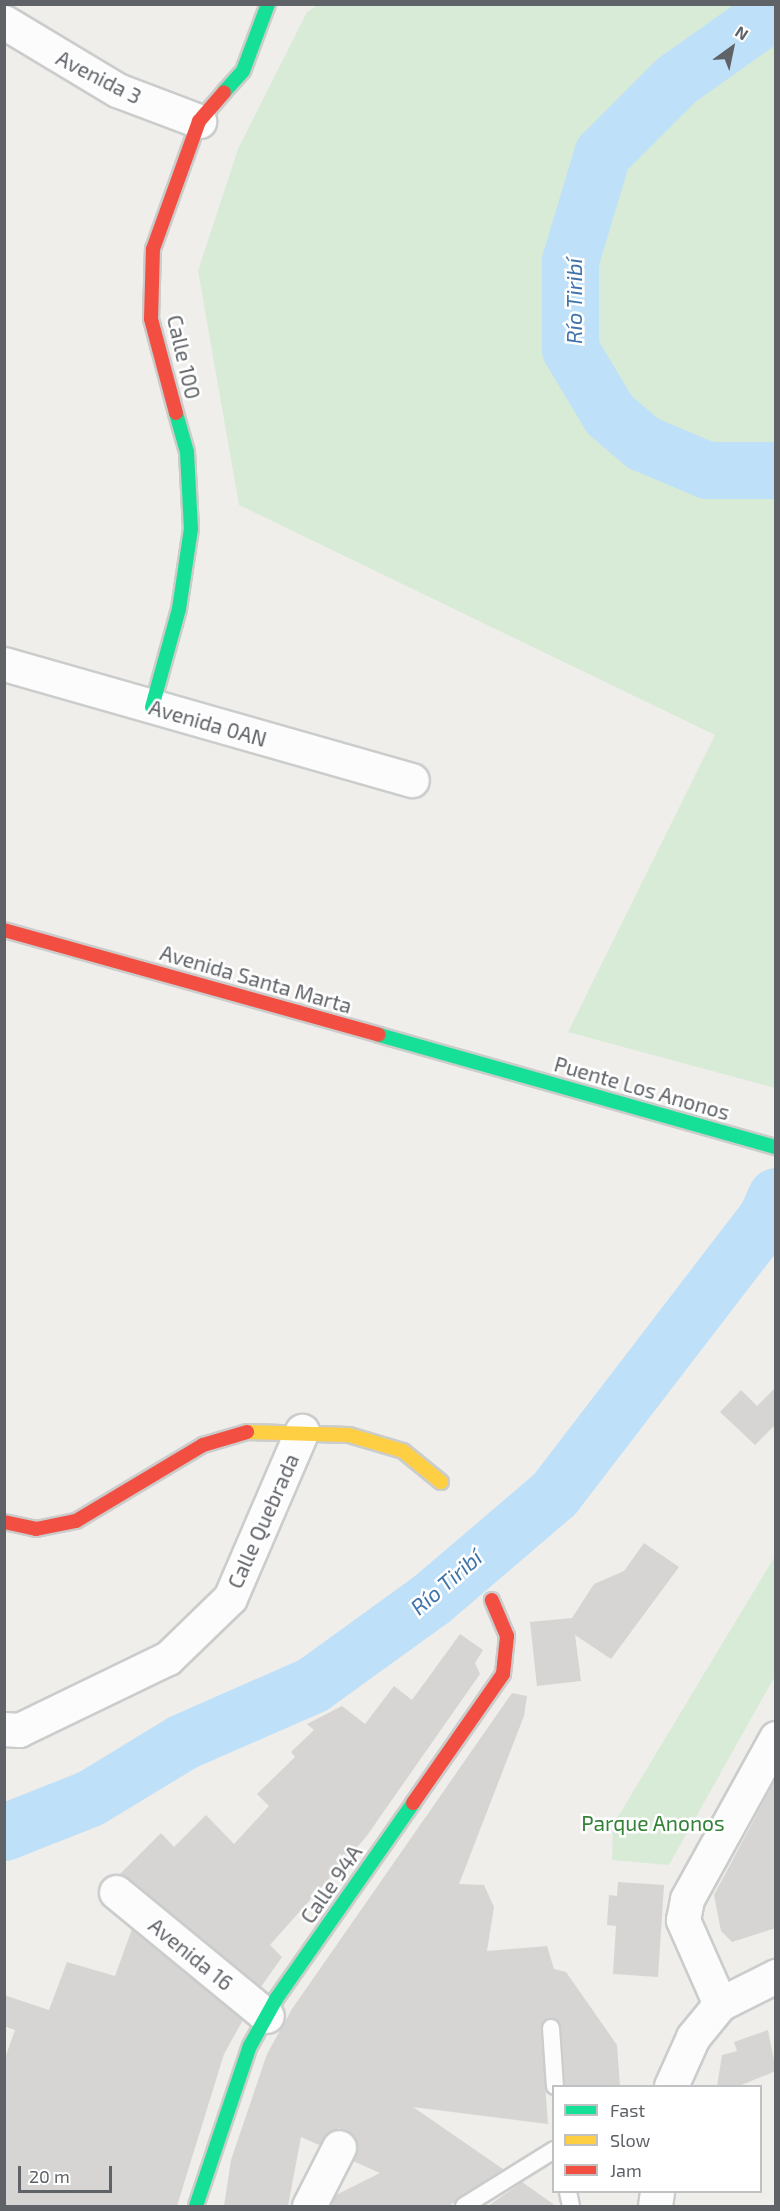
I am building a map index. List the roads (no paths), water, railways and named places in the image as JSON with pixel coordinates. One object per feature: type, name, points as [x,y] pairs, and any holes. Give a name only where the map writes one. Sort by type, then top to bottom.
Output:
[{"type":"street","name":"Calle 100","points":[[152,707],[179,609],[191,529],[187,452],[151,319],[153,249],[199,122],[243,71],[268,4]]},
{"type":"street","name":"Avenida 3","points":[[4,22],[117,90],[199,122]]},
{"type":"street","name":"Avenida 0AN","points":[[4,664],[412,780]]},
{"type":"street","name":"Avenida Santa Marta","points":[[4,930],[497,1070]]},
{"type":"street","name":"Puente Los Anonos","points":[[497,1070],[776,1147]]},
{"type":"street","points":[[4,1522],[36,1529],[60,1526],[220,1437],[302,1431],[349,1435],[403,1451],[441,1482]]},
{"type":"street","name":"Calle Quebrada","points":[[4,1730],[19,1730],[168,1658],[230,1598],[302,1431]]},
{"type":"street","name":"Calle 94A","points":[[196,2206],[226,2109],[267,2016],[503,1674],[507,1636],[492,1599]]},
{"type":"street","points":[[720,2004],[683,1920],[687,1899],[776,1738]]},
{"type":"street","name":"Avenida 16","points":[[116,1892],[267,2016]]},
{"type":"street","points":[[670,2085],[693,2037],[720,2004],[776,1976]]},
{"type":"street","points":[[309,2206],[339,2146]]},
{"type":"lane","points":[[552,2028],[555,2085]]},
{"type":"lane","points":[[464,2206],[552,2151]]},
{"type":"waterway","name":"Río Tiribí","points":[[776,9],[677,79],[602,154],[570,261],[570,349],[609,414],[643,443],[707,470],[776,470]]},
{"type":"waterway","name":"Río Tiribí","points":[[4,1832],[90,1798],[182,1742],[312,1685],[431,1599],[554,1494],[766,1218],[776,1196]]},
{"type":"park label","name":"Parque Anonos","points":[[653,1823]]}]
